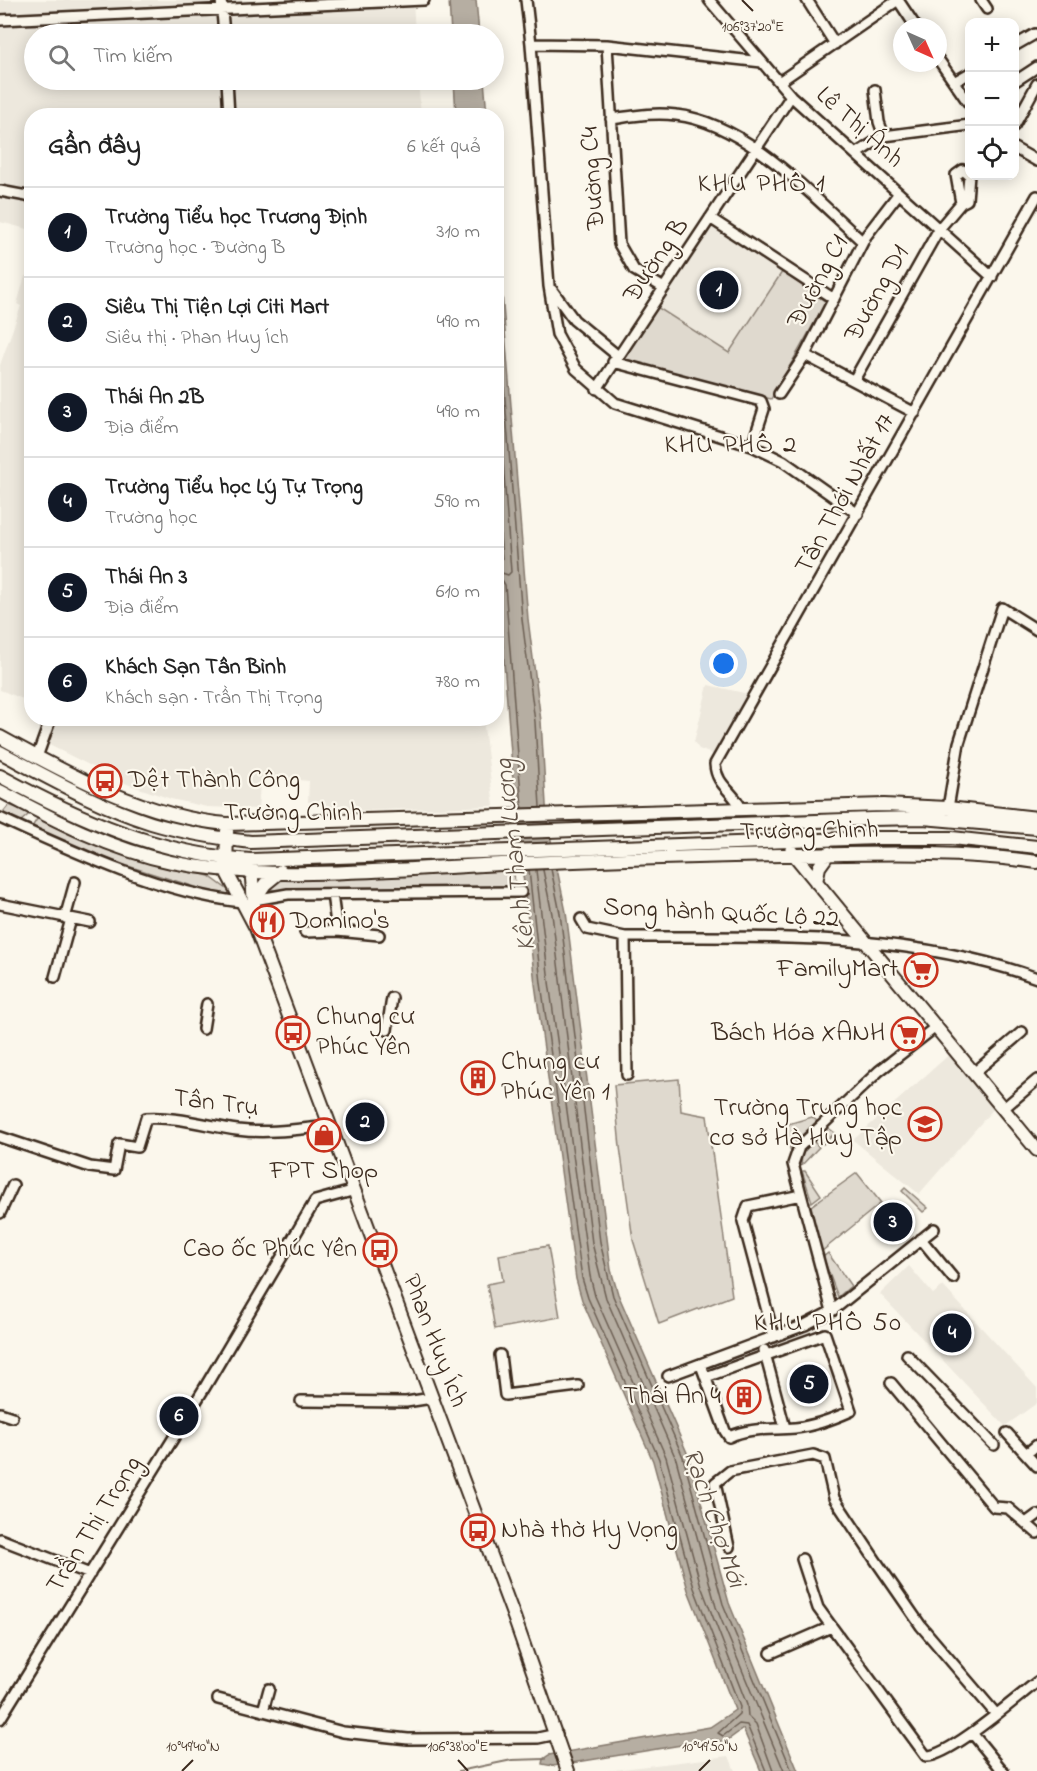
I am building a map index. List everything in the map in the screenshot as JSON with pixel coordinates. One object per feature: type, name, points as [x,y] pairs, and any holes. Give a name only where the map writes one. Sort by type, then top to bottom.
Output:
[{"type":"main road","name":"Trường Chinh","points":[[0,737],[37,757],[146,807],[193,820],[227,824],[407,821],[884,805],[948,814],[1033,819]]},
{"type":"main road","name":"Trường Chinh","points":[[0,752],[78,793],[135,817],[186,832],[251,842],[496,831],[871,819],[948,814]]},
{"type":"main road","name":"Trường Chinh","points":[[0,776],[78,816],[161,847],[226,865]]},
{"type":"main road","name":"Trường Chinh","points":[[1,794],[130,851],[226,865],[251,866],[279,872],[496,864],[582,853],[782,842],[952,838],[1037,847]]},
{"type":"main road","points":[[1021,860],[1022,845],[1033,819]]},
{"type":"main road","points":[[407,821],[408,835]]},
{"type":"main road","points":[[227,824],[226,865],[248,901]]},
{"type":"main road","points":[[248,901],[252,825]]},
{"type":"main road","points":[[782,842],[937,1026],[1037,1150]]},
{"type":"main road","name":"Trường Chinh","points":[[251,866],[305,857],[496,850],[794,855],[916,853],[1037,862]]},
{"type":"main road","points":[[407,853],[407,869]]},
{"type":"main road","points":[[816,882],[819,867],[829,853]]},
{"type":"main road","points":[[248,901],[279,872],[305,857]]},
{"type":"main road","name":"Phan Huy Ích","points":[[248,901],[352,1191],[432,1398],[558,1736],[568,1769]]},
{"type":"street","points":[[222,0],[223,24]]},
{"type":"street","points":[[0,20],[424,0]]},
{"type":"street","points":[[526,0],[549,286],[557,334],[576,369],[615,403],[752,446],[783,461],[858,514]]},
{"type":"street","name":"Lê Thị Ánh","points":[[709,0],[791,96],[992,277]]},
{"type":"street","points":[[807,0],[835,44]]},
{"type":"street","points":[[779,82],[898,0],[910,18]]},
{"type":"street","points":[[981,0],[987,9]]},
{"type":"street","points":[[1019,43],[1035,34]]},
{"type":"street","points":[[531,44],[607,45],[762,62]]},
{"type":"street","name":"Đường C4","points":[[607,45],[619,244],[634,270],[664,288]]},
{"type":"street","points":[[1019,79],[1037,67]]},
{"type":"street","points":[[947,72],[965,99]]},
{"type":"street","points":[[954,82],[965,75]]},
{"type":"street","points":[[1019,117],[1037,84]]},
{"type":"street","points":[[228,90],[229,108]]},
{"type":"street","points":[[875,90],[879,122],[884,136]]},
{"type":"street","name":"Đường B","points":[[597,389],[791,96]]},
{"type":"street","points":[[612,119],[654,113],[678,115],[701,121],[757,147],[863,242]]},
{"type":"street","points":[[856,154],[884,136],[965,126]]},
{"type":"street","points":[[1019,151],[1037,161]]},
{"type":"street","points":[[0,191],[24,196]]},
{"type":"street","name":"Đường C1","points":[[779,394],[804,355],[863,242],[899,193]]},
{"type":"street","name":"Tân Thới Nhất 17","points":[[741,808],[737,800],[719,782],[715,764],[1037,196]]},
{"type":"street","name":"Đường D1","points":[[854,380],[939,229],[961,203]]},
{"type":"street","points":[[710,218],[834,299]]},
{"type":"street","points":[[549,286],[574,320],[615,359],[761,401],[764,409],[752,446]]},
{"type":"street","points":[[804,355],[915,413]]},
{"type":"street","points":[[948,814],[958,744],[1002,608],[1037,630]]},
{"type":"street","points":[[37,757],[48,726]]},
{"type":"street","points":[[0,818],[100,861],[222,900],[248,901],[288,894],[521,892]]},
{"type":"street","points":[[56,977],[75,882]]},
{"type":"street","points":[[332,894],[337,932]]},
{"type":"street","points":[[0,904],[90,922]]},
{"type":"street","name":"Song hành Quốc Lộ 22","points":[[581,919],[587,929],[625,937],[865,942],[947,952],[999,965],[1037,978]]},
{"type":"street","points":[[305,932],[379,935]]},
{"type":"street","points":[[625,937],[627,1075]]},
{"type":"street","points":[[387,1030],[392,998]]},
{"type":"street","points":[[203,1029],[207,1004]]},
{"type":"street","points":[[832,1311],[793,1164],[799,1147],[879,1071],[937,1026]]},
{"type":"street","points":[[975,1072],[1022,1032]]},
{"type":"street","points":[[1004,1108],[1037,1080]]},
{"type":"street","name":"Tân Trụ","points":[[0,1137],[90,1167],[114,1170],[119,1144],[137,1147],[146,1118],[184,1121],[239,1131],[278,1132],[329,1126]]},
{"type":"street","points":[[0,1213],[13,1185]]},
{"type":"street","name":"Trần Thị Trọng","points":[[0,1719],[315,1201],[352,1191]]},
{"type":"street","points":[[774,1337],[743,1221],[748,1206],[801,1195]]},
{"type":"street","points":[[668,1376],[774,1337],[832,1311],[934,1229]]},
{"type":"street","points":[[921,1239],[953,1278]]},
{"type":"street","points":[[701,1365],[729,1437],[748,1430],[785,1428],[828,1421],[850,1411],[825,1334],[706,1377]]},
{"type":"street","points":[[761,1342],[785,1428]]},
{"type":"street","points":[[500,1355],[506,1395],[578,1386]]},
{"type":"street","points":[[907,1355],[994,1445]]},
{"type":"street","points":[[891,1383],[994,1507],[1008,1508],[1037,1533]]},
{"type":"street","points":[[301,1401],[406,1402],[432,1398]]},
{"type":"street","points":[[0,1413],[12,1417]]},
{"type":"street","points":[[1007,1433],[1037,1466]]},
{"type":"street","points":[[1026,1454],[1037,1444]]},
{"type":"street","points":[[729,1547],[715,1483],[730,1471],[813,1455],[825,1459],[834,1498],[876,1561],[921,1626],[996,1714]]},
{"type":"street","points":[[1026,1523],[1037,1515]]},
{"type":"street","points":[[0,1539],[90,1574]]},
{"type":"street","points":[[802,1558],[818,1608],[926,1756],[942,1752],[972,1733],[1037,1682]]},
{"type":"street","points":[[771,1653],[831,1627]]},
{"type":"street","points":[[263,1711],[269,1689]]},
{"type":"street","points":[[218,1699],[343,1732],[408,1739],[558,1736]]},
{"type":"street","points":[[972,1733],[1003,1771]]},
{"type":"shaded area","points":[[0,0],[413,0],[414,24],[24,24],[24,90],[419,90],[420,108],[24,108],[24,228],[0,222]]},
{"type":"shaded area","points":[[710,226],[782,272],[729,353],[657,307]]},
{"type":"shaded area","points":[[782,272],[826,302],[771,399],[618,360],[657,307],[729,353]]},
{"type":"shaded area","points":[[24,280],[24,699],[0,690],[0,365],[21,306],[17,304]]},
{"type":"shaded area","points":[[708,685],[753,695],[717,756],[699,749],[694,742]]},
{"type":"shaded area","points":[[41,726],[484,726],[494,806],[327,812],[325,802],[308,802],[309,781],[267,777],[260,785],[258,809],[207,807],[171,799],[127,784],[37,739]]},
{"type":"shaded area","points":[[9,805],[27,812],[28,815],[20,822],[4,816],[4,811]]},
{"type":"shaded area","points":[[37,819],[44,819],[126,853],[209,876],[231,892],[234,899],[115,862],[34,831],[32,827]]},
{"type":"shaded area","points":[[514,871],[515,888],[272,890],[270,884],[280,875]]},
{"type":"shaded area","name":"Trường Trung học cơ sở Hà Huy Tập","points":[[951,1053],[995,1107],[919,1194],[853,1140]]},
{"type":"shaded area","points":[[679,1079],[681,1111],[707,1116],[732,1296],[659,1324],[633,1240],[614,1085]]},
{"type":"shaded area","points":[[812,1117],[817,1121],[802,1135],[791,1152],[786,1133],[788,1124]]},
{"type":"shaded area","points":[[827,1127],[835,1133],[823,1144],[818,1136]]},
{"type":"shaded area","points":[[813,1141],[819,1147],[801,1166],[802,1154]]},
{"type":"shaded area","points":[[802,1171],[805,1171],[821,1195],[812,1202]]},
{"type":"shaded area","points":[[857,1173],[881,1203],[821,1252],[811,1206]]},
{"type":"shaded area","points":[[905,1188],[928,1208],[923,1212],[902,1191]]},
{"type":"shaded area","points":[[548,1246],[560,1317],[495,1329],[487,1284],[503,1281],[499,1255]]},
{"type":"shaded area","points":[[828,1253],[851,1286],[838,1297],[823,1257]]},
{"type":"shaded area","points":[[909,1266],[933,1294],[943,1286],[1037,1388],[1037,1403],[1005,1426],[880,1294]]},
{"type":"shaded area","points":[[729,1756],[735,1771],[606,1771]]},
{"type":"water","points":[[449,0],[476,0],[478,24],[450,24]]},
{"type":"water","points":[[455,90],[485,90],[486,108],[456,108]]},
{"type":"water","points":[[504,318],[528,619],[541,721],[547,821],[566,912],[611,1270],[618,1294],[688,1455],[729,1603],[798,1771],[761,1771],[743,1729],[725,1742],[712,1740],[553,1766],[542,1764],[543,1759],[549,1755],[710,1727],[735,1710],[688,1590],[653,1461],[582,1300],[576,1279],[535,984],[514,793],[504,662]]},
{"type":"waterway","points":[[459,1771],[512,1760],[545,1759]]},
{"type":"place","name":"Trường Tiểu học Trương Định","points":[[719,290]]},
{"type":"place","name":"Dệt Thành Công","points":[[105,781]]},
{"type":"place","name":"Domino's","points":[[267,922]]},
{"type":"place","name":"FamilyMart","points":[[921,970]]},
{"type":"place","name":"Chung cư Phúc Yên","points":[[293,1033]]},
{"type":"place","name":"Bách Hóa XANH","points":[[908,1034]]},
{"type":"place","name":"Chung cư Phúc Yên 1","points":[[478,1078]]},
{"type":"place","name":"Siêu Thị Tiện Lợi Citi Mart","points":[[365,1122]]},
{"type":"place","name":"Trường Trung học cơ sở Hà Huy Tập","points":[[925,1124]]},
{"type":"place","name":"FPT Shop","points":[[324,1135]]},
{"type":"place","name":"Thái An 2B","points":[[893,1222]]},
{"type":"place","name":"Cao ốc Phúc Yên","points":[[380,1250]]},
{"type":"place","name":"Trường Tiểu học Lý Tự Trọng","points":[[952,1333]]},
{"type":"place","name":"Thái An 3","points":[[809,1384]]},
{"type":"place","name":"Thái An 4","points":[[744,1397]]},
{"type":"place","name":"Khách Sạn Tân Bình","points":[[179,1416]]},
{"type":"place","name":"Nhà thờ Hy Vọng","points":[[478,1531]]},
{"type":"district","name":"KHU PHỐ 1","points":[[762,184]]},
{"type":"district","name":"KHU PHỐ 2","points":[[731,445]]},
{"type":"district","name":"KHU PHỐ 50","points":[[828,1323]]},
{"type":"water label","name":"Kênh Tham Lương","points":[[516,855]]},
{"type":"water label","name":"Rạch Chợ Mới","points":[[713,1518]]}]
